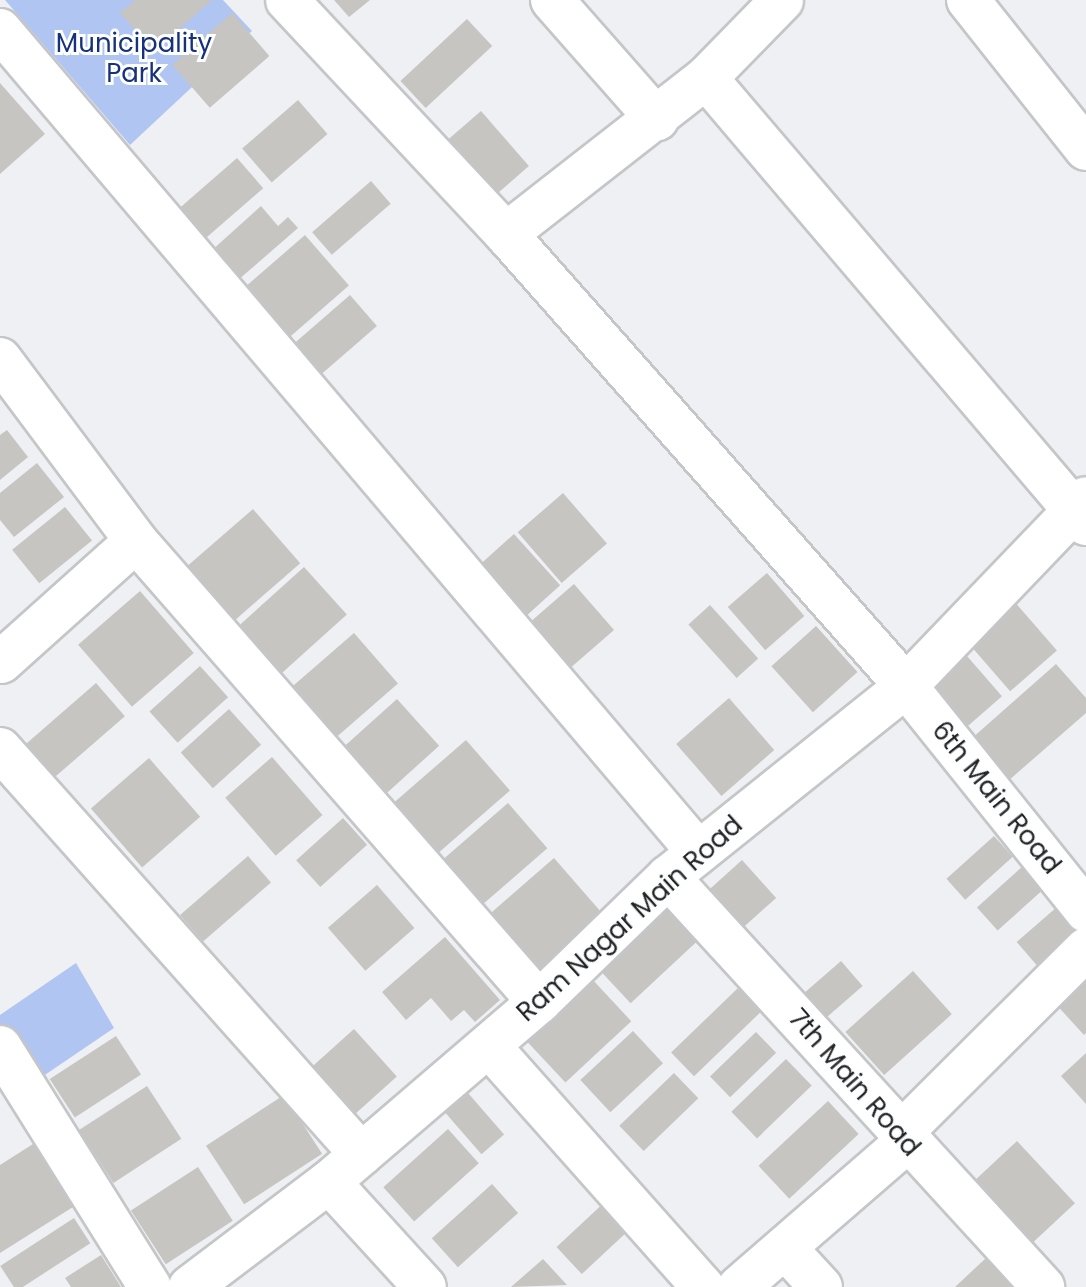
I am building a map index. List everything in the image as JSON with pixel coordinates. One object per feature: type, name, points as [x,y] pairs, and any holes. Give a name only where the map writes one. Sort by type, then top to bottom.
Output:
[{"type":"street","name":"6th Main Road","points":[[287,0],[506,234],[906,686],[1086,911]]},
{"type":"street","points":[[552,0],[657,119]]},
{"type":"street","points":[[506,234],[706,78],[782,0]]},
{"type":"street","points":[[968,0],[1086,149]]},
{"type":"street","name":"7th Main Road","points":[[0,30],[904,1137],[1043,1287]]},
{"type":"street","points":[[706,78],[1081,510]]},
{"type":"street","points":[[0,359],[136,541],[539,1002]]},
{"type":"street","name":"Ram Nagar Main Road","points":[[190,1287],[329,1182],[539,1002],[683,865],[906,686],[1081,510]]},
{"type":"street","points":[[0,662],[136,541]]},
{"type":"street","points":[[0,749],[361,1154]]},
{"type":"street","points":[[739,1287],[904,1137],[1086,949]]},
{"type":"street","points":[[489,1046],[703,1287]]},
{"type":"street","points":[[0,1047],[150,1287]]},
{"type":"street","points":[[329,1182],[425,1287]]},
{"type":"street","points":[[785,1248],[821,1287]]},
{"type":"green space","name":"Municipality Park","points":[[5,0],[223,0],[252,31],[130,145]]},
{"type":"green space","points":[[76,963],[114,1028],[33,1083],[0,1031],[0,1015]]},
{"type":"building","points":[[135,0],[212,0],[154,51],[120,13]]},
{"type":"building","points":[[334,0],[370,0],[349,17]]},
{"type":"building","points":[[232,13],[269,56],[210,108],[172,65]]},
{"type":"building","points":[[467,19],[492,46],[426,108],[400,81]]},
{"type":"building","points":[[0,83],[45,134],[0,174]]},
{"type":"building","points":[[298,100],[328,134],[272,183],[242,149]]},
{"type":"building","points":[[481,111],[529,166],[490,200],[442,145]]},
{"type":"building","points":[[237,158],[263,188],[196,247],[170,216]]},
{"type":"building","points":[[371,181],[391,204],[332,255],[312,232]]},
{"type":"building","points":[[261,206],[278,226],[288,217],[298,228],[237,281],[211,251]]},
{"type":"building","points":[[305,235],[349,286],[280,345],[236,295]]},
{"type":"building","points":[[350,295],[377,326],[314,381],[287,350]]},
{"type":"building","points":[[7,430],[28,457],[0,480],[0,435]]},
{"type":"building","points":[[37,463],[64,497],[14,537],[0,520],[0,493]]},
{"type":"building","points":[[563,493],[607,544],[562,583],[518,532]]},
{"type":"building","points":[[65,507],[92,540],[39,583],[12,550]]},
{"type":"building","points":[[253,509],[300,563],[232,622],[185,568]]},
{"type":"building","points":[[514,534],[560,585],[524,617],[478,566]]},
{"type":"building","points":[[304,567],[347,615],[279,675],[236,628]]},
{"type":"building","points":[[767,573],[804,616],[765,650],[728,607]]},
{"type":"building","points":[[574,584],[614,630],[570,668],[530,622]]},
{"type":"building","points":[[140,591],[194,653],[132,707],[78,645]]},
{"type":"building","points":[[1013,600],[1057,651],[1010,691],[966,641]]},
{"type":"building","points":[[710,605],[758,659],[737,678],[688,624]]},
{"type":"building","points":[[816,626],[857,672],[813,712],[771,666]]},
{"type":"building","points":[[354,633],[398,684],[329,744],[285,693]]},
{"type":"building","points":[[960,648],[1002,696],[965,728],[923,680]]},
{"type":"building","points":[[1056,664],[1086,698],[1086,713],[1008,781],[971,739]]},
{"type":"building","points":[[200,666],[228,697],[178,743],[149,712]]},
{"type":"building","points":[[96,683],[125,716],[52,780],[23,747]]},
{"type":"building","points":[[729,698],[774,750],[721,796],[676,744]]},
{"type":"building","points":[[397,699],[439,746],[378,801],[336,754]]},
{"type":"building","points":[[229,709],[261,745],[213,788],[181,752]]},
{"type":"building","points":[[466,740],[510,791],[432,858],[388,808]]},
{"type":"building","points":[[272,757],[323,815],[276,856],[225,798]]},
{"type":"building","points":[[149,758],[200,817],[142,867],[91,809]]},
{"type":"building","points":[[508,803],[547,848],[482,905],[442,860]]},
{"type":"building","points":[[343,818],[367,845],[320,887],[296,860]]},
{"type":"building","points":[[994,836],[1013,857],[965,900],[946,879]]},
{"type":"building","points":[[248,856],[271,882],[203,941],[180,915]]},
{"type":"building","points":[[554,858],[603,914],[538,970],[489,914]]},
{"type":"building","points":[[742,860],[776,898],[743,927],[709,889]]},
{"type":"building","points":[[1023,866],[1044,889],[998,931],[977,907]]},
{"type":"building","points":[[377,885],[414,928],[365,971],[328,928]]},
{"type":"building","points":[[1065,900],[1086,924],[1038,966],[1017,942]]},
{"type":"building","points":[[666,902],[700,939],[631,1003],[597,967]]},
{"type":"building","points":[[445,937],[500,1000],[475,1022],[464,1010],[451,1021],[431,998],[406,1020],[382,992]]},
{"type":"building","points":[[841,961],[863,986],[826,1017],[805,992]]},
{"type":"building","points":[[1086,970],[1086,1033],[1084,1035],[1053,1001]]},
{"type":"building","points":[[913,971],[952,1014],[884,1075],[845,1032]]},
{"type":"building","points":[[591,978],[631,1021],[565,1083],[525,1039]]},
{"type":"building","points":[[738,988],[761,1012],[694,1076],[671,1053]]},
{"type":"building","points":[[354,1029],[397,1077],[356,1113],[313,1066]]},
{"type":"building","points":[[633,1031],[663,1063],[610,1112],[580,1080]]},
{"type":"building","points":[[756,1032],[776,1053],[730,1097],[710,1076]]},
{"type":"building","points":[[116,1036],[141,1075],[75,1118],[50,1079]]},
{"type":"building","points":[[1086,1053],[1086,1104],[1061,1076]]},
{"type":"building","points":[[786,1059],[812,1086],[757,1138],[731,1112]]},
{"type":"building","points":[[674,1073],[698,1098],[644,1151],[619,1126]]},
{"type":"building","points":[[147,1086],[181,1139],[113,1183],[79,1130]]},
{"type":"building","points":[[468,1093],[504,1135],[481,1154],[445,1113]]},
{"type":"building","points":[[284,1095],[322,1154],[244,1204],[206,1146]]},
{"type":"building","points":[[828,1101],[859,1134],[789,1199],[759,1166]]},
{"type":"building","points":[[448,1129],[479,1163],[414,1221],[383,1187]]},
{"type":"building","points":[[1017,1141],[1075,1203],[1032,1243],[974,1181]]},
{"type":"building","points":[[33,1144],[73,1207],[0,1253],[0,1165]]},
{"type":"building","points":[[198,1167],[233,1221],[166,1264],[131,1211]]},
{"type":"building","points":[[492,1184],[518,1213],[458,1267],[432,1238]]},
{"type":"building","points":[[607,1200],[632,1227],[582,1274],[557,1247]]},
{"type":"building","points":[[74,1218],[90,1243],[23,1287],[14,1287],[0,1266]]},
{"type":"building","points":[[101,1255],[121,1287],[71,1287],[65,1278]]},
{"type":"building","points":[[986,1258],[1012,1287],[955,1287]]},
{"type":"building","points":[[543,1259],[567,1285],[511,1287]]}]
